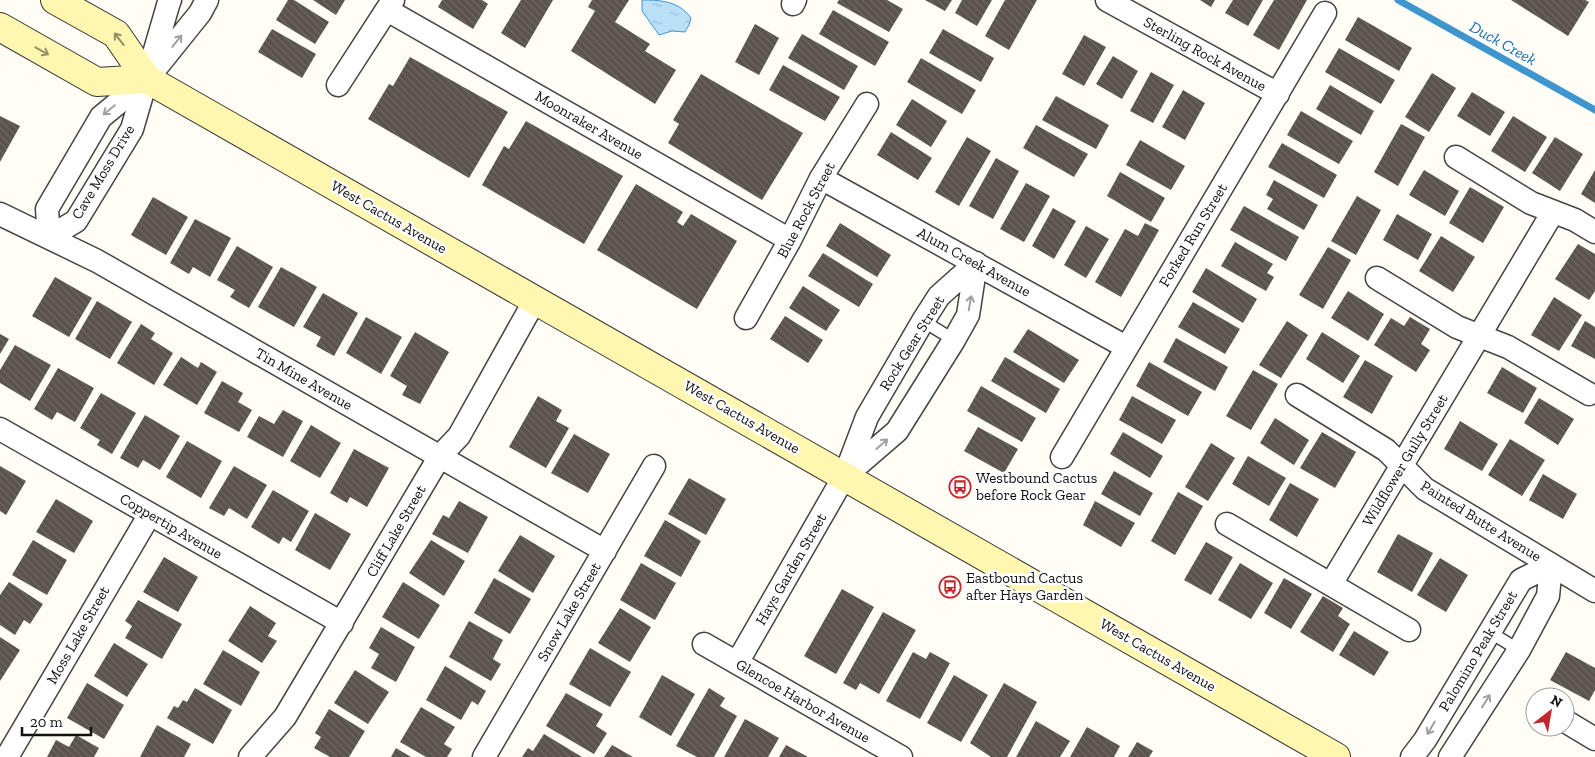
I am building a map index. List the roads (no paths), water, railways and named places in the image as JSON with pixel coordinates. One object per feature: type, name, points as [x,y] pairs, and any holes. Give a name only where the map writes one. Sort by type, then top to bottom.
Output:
[{"type":"main road","name":"West Cactus Avenue","points":[[55,0],[116,34],[146,79],[1336,757]]},
{"type":"main road","points":[[0,27],[97,82],[146,79]]},
{"type":"street","points":[[146,79],[170,0]]},
{"type":"street","points":[[146,79],[200,13],[208,0]]},
{"type":"street","name":"Sterling Rock Avenue","points":[[1107,0],[1278,94]]},
{"type":"street","points":[[338,85],[390,5]]},
{"type":"street","name":"Moonraker Avenue","points":[[390,5],[790,240]]},
{"type":"street","name":"Forked Run Street","points":[[1062,457],[1325,13]]},
{"type":"street","name":"Cave Moss Drive","points":[[146,79],[132,129],[76,221],[49,237],[47,209],[101,116],[146,79]]},
{"type":"street","name":"Blue Rock Street","points":[[746,318],[790,240],[821,178],[867,104]]},
{"type":"street","points":[[1456,157],[1531,203],[1575,220],[1595,232]]},
{"type":"street","name":"Alum Creek Avenue","points":[[821,178],[1126,347]]},
{"type":"street","name":"Wildflower Gully Street","points":[[1331,584],[1553,212]]},
{"type":"street","name":"Tin Mine Avenue","points":[[0,214],[97,261],[605,551]]},
{"type":"street","name":"Rock Gear Street","points":[[845,476],[867,417],[923,321],[939,296],[976,263]]},
{"type":"street","name":"Rock Gear Street","points":[[845,476],[897,431],[954,340],[968,316],[976,263]]},
{"type":"street","points":[[1377,278],[1457,327],[1508,347],[1589,394]]},
{"type":"street","name":"Cliff Lake Street","points":[[250,757],[285,717],[440,456],[459,436],[535,300]]},
{"type":"street","name":"Painted Butte Avenue","points":[[1297,395],[1386,450],[1425,488],[1595,591]]},
{"type":"street","name":"Coppertip Avenue","points":[[0,429],[342,623]]},
{"type":"street","name":"Snow Lake Street","points":[[484,757],[654,466]]},
{"type":"street","name":"Hays Garden Street","points":[[737,663],[845,476]]},
{"type":"street","name":"Moss Lake Street","points":[[7,757],[150,514]]},
{"type":"street","points":[[1226,524],[1409,630]]},
{"type":"street","points":[[1450,757],[1519,650],[1548,596],[1551,565]]},
{"type":"street","name":"Palomino Peak Street","points":[[1412,757],[1425,740],[1488,631],[1521,580],[1551,565]]},
{"type":"street","name":"Glencoe Harbor Avenue","points":[[704,644],[902,757]]},
{"type":"street","points":[[1575,727],[1595,739]]},
{"type":"lane","points":[[923,321],[954,340]]},
{"type":"lane","points":[[1488,631],[1519,650]]},
{"type":"water","points":[[642,0],[663,1],[681,8],[691,18],[685,32],[672,31],[659,35],[642,11]]},
{"type":"waterway","name":"Duck Creek","points":[[1398,0],[1595,110]]},
{"type":"place","name":"Westbound Cactus before Rock Gear","points":[[960,487]]},
{"type":"place","name":"Eastbound Cactus after Hays Garden","points":[[950,587]]}]
